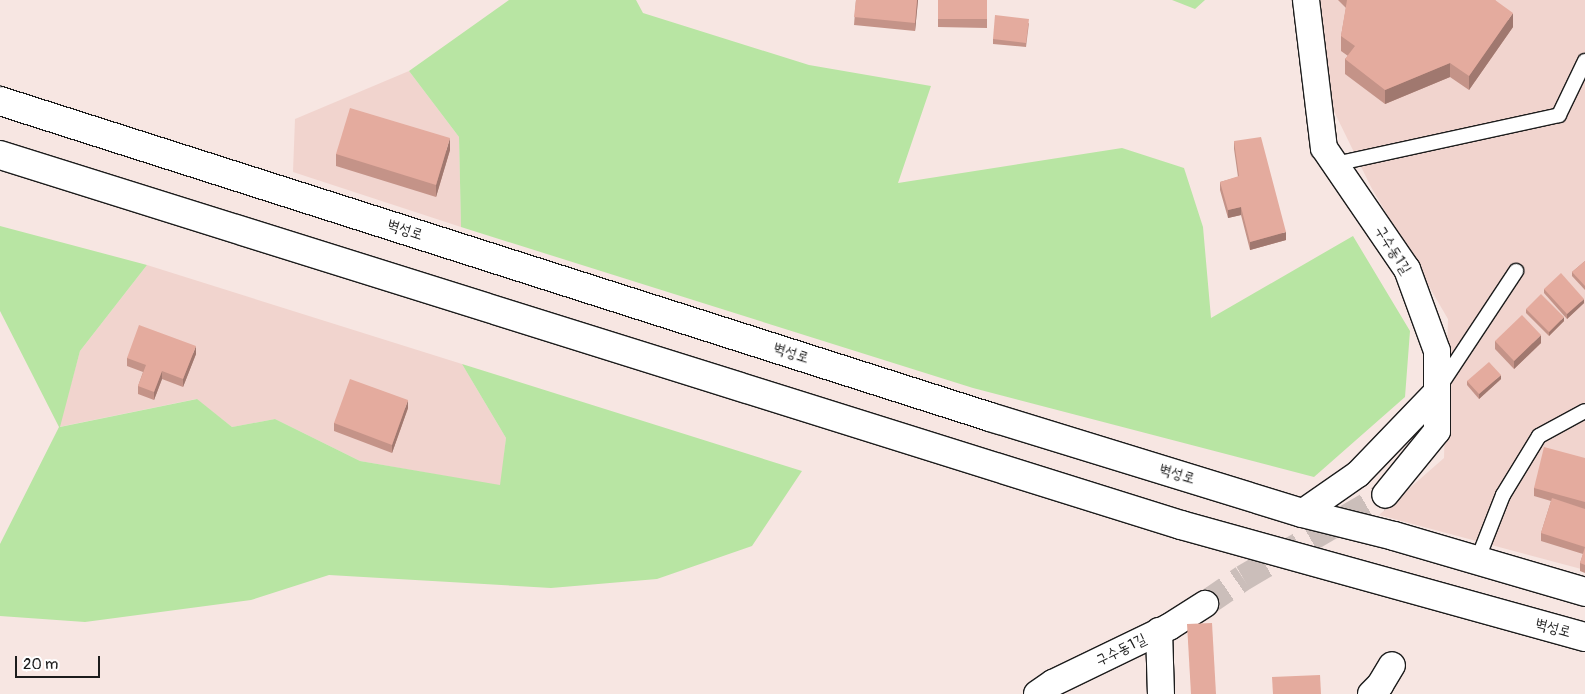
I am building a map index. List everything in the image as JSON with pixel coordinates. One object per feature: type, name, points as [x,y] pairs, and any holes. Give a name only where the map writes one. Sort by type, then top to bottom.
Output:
[{"type":"main road","points":[[0,92],[71,123]]},
{"type":"main road","name":"벽성로","points":[[0,101],[1302,513],[1585,592]]},
{"type":"main road","name":"벽성로","points":[[0,155],[1180,525],[1585,637]]},
{"type":"main road","points":[[0,174],[114,190]]},
{"type":"street","name":"구수동1길","points":[[1306,0],[1324,148],[1407,269],[1437,350],[1434,395],[1437,431],[1385,495]]},
{"type":"street","points":[[1302,513],[1358,474],[1434,395]]},
{"type":"street","name":"구수동1길","points":[[1037,694],[1053,683],[1160,631],[1204,604]]},
{"type":"street","points":[[1160,631],[1161,694]]},
{"type":"street","points":[[1371,694],[1380,686],[1392,665]]},
{"type":"lane","points":[[1335,164],[1559,116],[1585,61]]},
{"type":"lane","points":[[1434,395],[1516,271]]},
{"type":"lane","points":[[1477,561],[1503,495],[1539,436],[1585,411]]},
{"type":"shaded area","points":[[1315,0],[1585,0],[1585,570],[1379,515],[1444,458],[1448,319],[1371,187],[1326,95]]},
{"type":"shaded area","points":[[409,71],[459,137],[461,227],[293,172],[295,119]]},
{"type":"shaded area","points":[[147,265],[462,364],[506,438],[501,486],[360,461],[275,419],[232,427],[196,399],[59,427],[80,351]]},
{"type":"green space","points":[[509,0],[636,0],[643,13],[809,65],[931,86],[898,183],[1122,148],[1184,168],[1203,227],[1211,318],[1353,236],[1410,331],[1405,397],[1314,477],[973,388],[461,227],[459,137],[409,71]]},
{"type":"green space","points":[[1172,0],[1205,0],[1195,9]]},
{"type":"green space","points":[[0,226],[147,265],[80,351],[60,427],[197,399],[232,427],[275,419],[360,461],[500,485],[506,438],[462,364],[802,471],[752,546],[657,579],[551,588],[329,575],[251,600],[85,622],[0,616],[0,544],[59,427],[0,311]]},
{"type":"building","points":[[856,0],[917,0],[915,23],[854,17]]},
{"type":"building","points":[[938,0],[987,0],[987,19],[938,19]]},
{"type":"building","points":[[1347,0],[1495,0],[1513,13],[1469,76],[1450,63],[1385,90],[1345,59],[1355,46],[1341,36]]},
{"type":"building","points":[[995,15],[1029,19],[1026,43],[993,39]]},
{"type":"building","points":[[350,108],[450,138],[436,185],[336,154]]},
{"type":"building","points":[[1261,137],[1286,232],[1250,242],[1241,207],[1228,210],[1220,182],[1239,176],[1234,141]]},
{"type":"building","points":[[1585,261],[1585,286],[1572,272]]},
{"type":"building","points":[[1561,273],[1584,299],[1567,314],[1544,289]]},
{"type":"building","points":[[1541,294],[1564,317],[1549,332],[1526,309]]},
{"type":"building","points":[[1522,315],[1541,335],[1514,361],[1495,341]]},
{"type":"building","points":[[139,325],[196,346],[183,379],[162,371],[154,392],[138,386],[146,365],[127,358]]},
{"type":"building","points":[[1489,362],[1501,375],[1479,394],[1467,381]]},
{"type":"building","points":[[350,379],[408,400],[392,445],[334,423]]},
{"type":"building","points":[[1544,447],[1585,458],[1585,502],[1534,488]]},
{"type":"building","points":[[1552,498],[1585,509],[1585,547],[1541,533]]},
{"type":"building","points":[[1585,547],[1585,565],[1580,563]]},
{"type":"building","points":[[1212,623],[1216,694],[1191,694],[1187,624]]},
{"type":"building","points":[[1320,675],[1321,694],[1273,694],[1272,677]]},
{"type":"tunnel","points":[[1205,604],[1243,578],[1385,495]]}]
